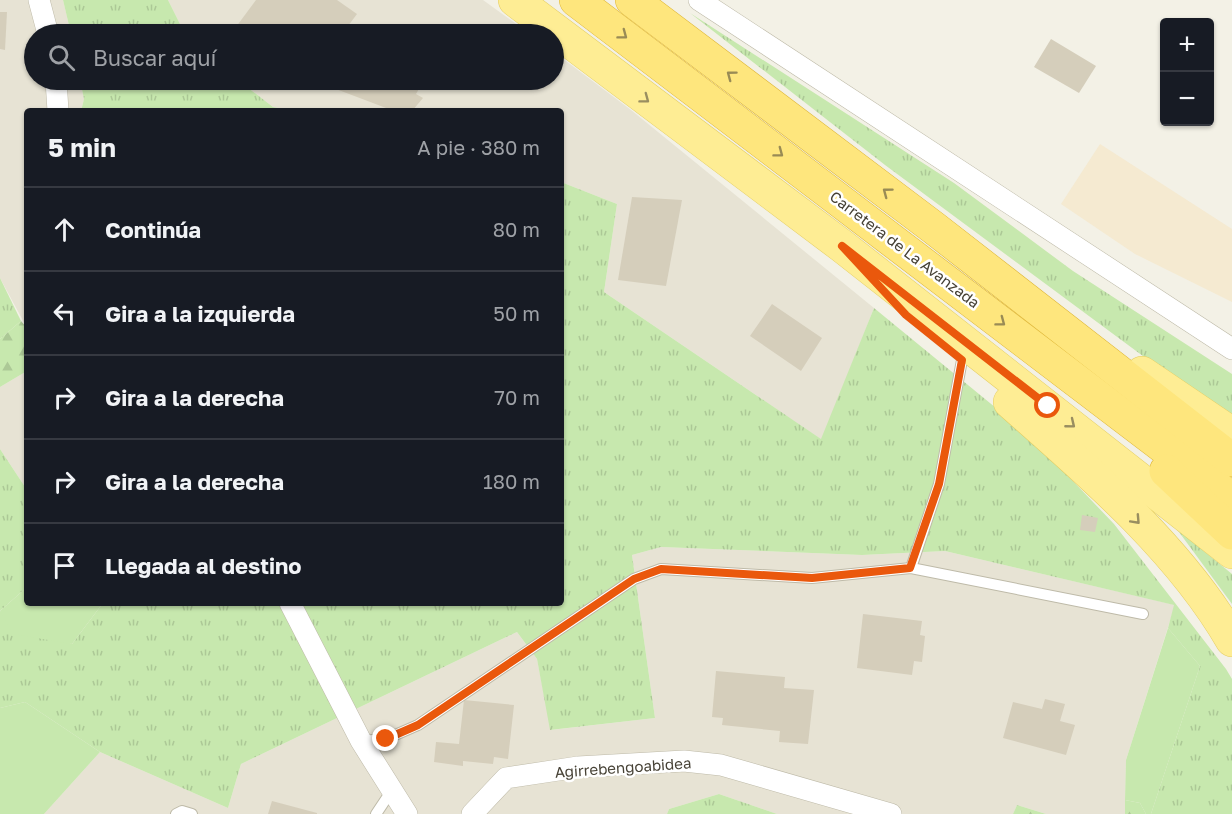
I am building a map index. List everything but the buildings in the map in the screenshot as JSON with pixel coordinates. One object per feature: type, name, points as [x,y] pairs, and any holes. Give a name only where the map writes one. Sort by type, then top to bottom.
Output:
[{"type":"highway","name":"Carretera de La Avanzada","points":[[576,0],[1232,499]]},
{"type":"highway","points":[[632,0],[934,228],[1232,460]]},
{"type":"highway","points":[[1036,348],[1232,533]]},
{"type":"main road","points":[[515,0],[547,24]]},
{"type":"main road","points":[[564,37],[842,246],[1232,552]]},
{"type":"main road","points":[[934,228],[1232,434]]},
{"type":"main road","points":[[842,246],[906,315],[962,360],[1095,477],[1180,567],[1230,635]]},
{"type":"street","points":[[39,0],[45,24]]},
{"type":"street","points":[[699,0],[1232,349]]},
{"type":"street","points":[[57,90],[58,108]]},
{"type":"street","points":[[292,606],[362,741],[407,814]]},
{"type":"street","name":"Agirrebengoabidea","points":[[472,814],[506,778],[578,767],[684,761],[721,765],[891,814]]},
{"type":"lane","points":[[910,568],[939,484],[962,360]]},
{"type":"lane","points":[[362,741],[386,739],[418,725],[634,579],[661,569],[812,578],[910,568],[1143,614]]},
{"type":"lane","points":[[376,814],[392,790]]},
{"type":"lane","points":[[176,814],[182,811],[192,814]]},
{"type":"shaded area","points":[[0,0],[63,0],[69,24],[24,24],[24,90],[82,90],[84,99],[82,108],[24,108],[24,322],[0,278]]},
{"type":"shaded area","points":[[168,0],[483,0],[516,24],[180,24]]},
{"type":"shaded area","points":[[564,60],[631,110],[874,308],[822,440],[604,292],[617,204],[564,183],[564,108],[273,107],[251,90],[564,90]]},
{"type":"shaded area","points":[[1100,144],[1232,229],[1232,302],[1135,254],[1061,204]]},
{"type":"shaded area","points":[[24,373],[24,485],[0,449],[0,387]]},
{"type":"shaded area","points":[[661,547],[862,555],[945,551],[1175,605],[1126,760],[1125,814],[1046,814],[1017,805],[1013,814],[777,814],[719,794],[669,809],[667,814],[44,814],[100,752],[228,808],[241,764],[517,632],[537,659],[551,730],[655,718],[632,555]]},
{"type":"green space","points":[[63,0],[168,0],[180,24],[69,24]]},
{"type":"green space","points":[[690,13],[954,183],[1073,271],[1232,374],[1232,422],[885,165]]},
{"type":"green space","points":[[82,90],[251,90],[273,107],[278,108],[82,108],[84,99]]},
{"type":"green space","points":[[564,183],[617,204],[604,292],[821,439],[874,308],[1029,435],[1114,524],[1232,679],[1232,814],[1151,814],[1200,666],[1168,628],[1174,605],[945,551],[862,555],[661,547],[632,555],[655,718],[550,730],[537,659],[517,632],[241,764],[228,808],[100,752],[25,702],[0,708],[0,611],[72,644],[101,606],[564,606]]},
{"type":"green space","points":[[0,278],[21,321],[0,339]]},
{"type":"green space","points":[[21,321],[24,324],[24,373],[0,387],[0,339]]},
{"type":"green space","points":[[0,449],[24,485],[24,590],[0,611]]},
{"type":"green space","points":[[1176,528],[1232,574],[1232,604]]},
{"type":"green space","points":[[24,590],[24,606],[101,606],[72,644],[13,634],[0,611]]},
{"type":"green space","points":[[1168,628],[1200,666],[1151,814],[1146,814],[1140,803],[1125,800],[1126,760]]},
{"type":"green space","points":[[25,702],[100,752],[44,814],[0,814],[0,708]]},
{"type":"green space","points":[[719,794],[777,814],[667,814],[669,809]]},
{"type":"green space","points":[[1125,800],[1140,803],[1146,814],[1125,814]]},
{"type":"green space","points":[[1017,805],[1046,814],[1013,814]]},
{"type":"route","points":[[386,739],[418,725],[634,579],[661,569],[812,578],[910,568],[939,484],[962,360],[906,315],[842,246],[1048,406]]}]
